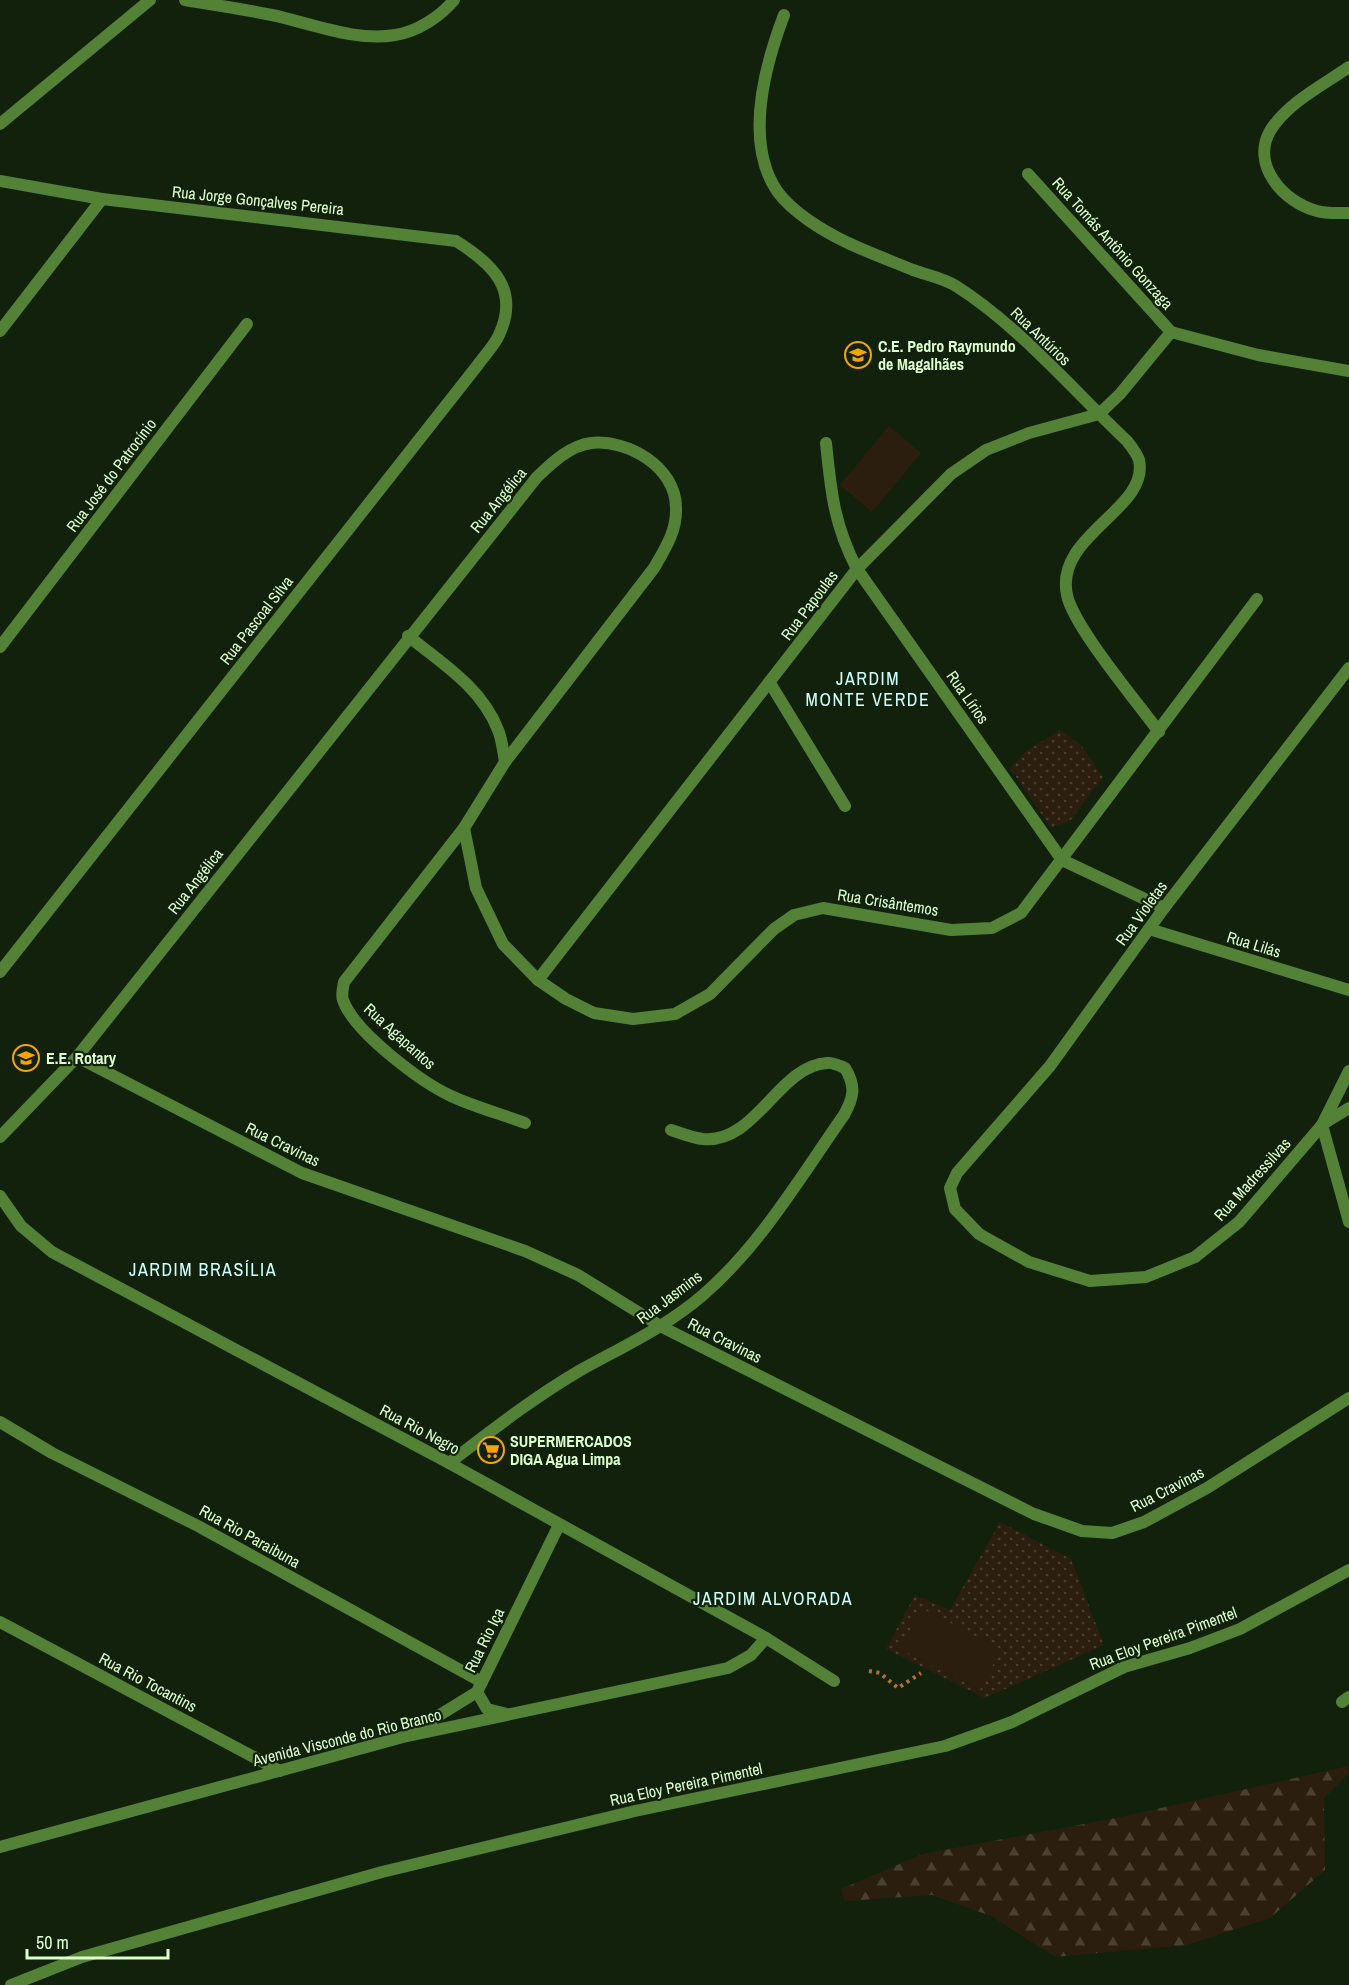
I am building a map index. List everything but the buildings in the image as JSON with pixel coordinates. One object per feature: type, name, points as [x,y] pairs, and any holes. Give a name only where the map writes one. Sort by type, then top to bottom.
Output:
[{"type":"street","points":[[0,124],[150,0]]},
{"type":"street","points":[[185,0],[272,15],[356,34],[395,36],[418,28],[450,5]]},
{"type":"street","name":"Rua Antúrios","points":[[784,15],[771,50],[763,86],[760,126],[764,159],[777,190],[800,213],[844,242],[953,284],[991,310],[1127,441],[1139,460],[1138,476],[1126,500],[1080,544],[1068,570],[1067,595],[1078,620],[1159,732]]},
{"type":"street","points":[[1349,67],[1295,104],[1270,131],[1263,154],[1270,177],[1293,200],[1317,212],[1349,213]]},
{"type":"street","name":"Rua Tomás Antônio Gonzaga","points":[[1028,174],[1171,332],[1258,355],[1349,371]]},
{"type":"street","name":"Rua Jorge Gonçalves Pereira","points":[[0,181],[102,199],[456,241],[481,257],[499,277]]},
{"type":"street","points":[[0,331],[102,199]]},
{"type":"street","name":"Rua Pascoal Silva","points":[[0,972],[499,336],[508,304],[499,277]]},
{"type":"street","name":"Rua José do Patrocínio","points":[[0,647],[247,324]]},
{"type":"street","name":"Rua Papoulas","points":[[538,980],[857,570],[951,474],[986,450],[1029,433],[1099,414],[1120,394],[1171,332]]},
{"type":"street","name":"Rua Angélica","points":[[0,1137],[77,1058],[408,636],[537,477],[564,453],[590,443],[621,446],[652,460],[668,479],[677,507],[671,539],[654,568],[506,762],[464,828],[344,982]]},
{"type":"street","name":"Rua Lírios","points":[[826,443],[831,497],[841,539],[857,570],[1062,860],[1164,908]]},
{"type":"street","name":"Rua Crisântemos","points":[[464,828],[476,888],[503,944],[538,980],[594,1013],[633,1019],[675,1014],[710,994],[774,929],[794,915],[823,908],[951,930],[992,928],[1021,913],[1257,599]]},
{"type":"street","points":[[408,636],[462,678],[483,701],[499,730],[506,762]]},
{"type":"street","name":"Rua Violetas","points":[[957,1173],[1050,1066],[1164,908],[1349,668]]},
{"type":"street","points":[[770,683],[846,806]]},
{"type":"street","name":"Rua Lilás","points":[[1149,929],[1349,990]]},
{"type":"street","name":"Rua Agapantos","points":[[344,982],[342,998],[351,1016],[364,1031],[420,1078],[451,1096],[525,1123]]},
{"type":"street","name":"Rua Cravinas","points":[[77,1058],[302,1173],[525,1251],[578,1275],[662,1326],[1034,1515],[1082,1531],[1112,1533],[1144,1522],[1207,1488],[1349,1398]]},
{"type":"street","name":"Rua Jasmins","points":[[449,1463],[508,1417],[578,1372],[662,1326],[704,1294],[751,1244],[844,1115],[853,1098],[853,1082],[845,1068],[827,1063],[806,1070],[782,1089],[748,1123],[725,1136],[703,1139],[671,1130]]},
{"type":"street","name":"Rua Madressilvas","points":[[957,1173],[950,1188],[955,1209],[979,1234],[1029,1262],[1090,1281],[1146,1277],[1195,1257],[1239,1222],[1322,1125],[1349,1071]]},
{"type":"street","points":[[1349,1108],[1322,1125],[1349,1222]]},
{"type":"street","points":[[0,1125],[19,1120]]},
{"type":"street","name":"Rua Rio Negro","points":[[0,1196],[21,1226],[52,1251],[449,1463],[766,1638],[834,1681]]},
{"type":"street","name":"Rua Rio Paraibuna","points":[[0,1422],[52,1453],[198,1526],[479,1687],[487,1709],[496,1713],[519,1715]]},
{"type":"street","name":"Rua Rio Iça","points":[[403,1737],[479,1687],[559,1525]]},
{"type":"street","name":"Rua Eloy Pereira Pimentel","points":[[11,1985],[82,1957],[382,1872],[635,1811],[945,1746],[1012,1722],[1124,1667],[1190,1648],[1240,1629],[1349,1570]]},
{"type":"street","name":"Rua Rio Tocantins","points":[[0,1622],[280,1771]]},
{"type":"street","name":"Avenida Visconde do Rio Branco","points":[[0,1846],[403,1737],[519,1715],[728,1668],[751,1655],[766,1638]]},
{"type":"path","points":[[869,1671],[880,1673],[898,1688],[921,1673]]},
{"type":"green space","points":[[889,426],[921,453],[872,512],[840,485]]},
{"type":"green space","points":[[1060,730],[1081,745],[1103,777],[1070,821],[1051,828],[1010,768],[1025,752]]},
{"type":"green space","points":[[1000,1522],[1071,1559],[1104,1645],[985,1698],[886,1649],[915,1595],[950,1610]]},
{"type":"green space","points":[[921,1608],[1001,1649],[980,1690],[900,1649]]},
{"type":"green space","points":[[1349,1766],[1349,1773],[1324,1798],[1325,1870],[1270,1918],[1186,1945],[1055,1957],[991,1916],[932,1895],[845,1901],[841,1889],[923,1854],[1116,1818]]},
{"type":"place","name":"C.E. Pedro Raymundo de Magalhães","points":[[858,355]]},
{"type":"place","name":"E.E. Rotary","points":[[26,1058]]},
{"type":"place","name":"SUPERMERCADOS DIGA Agua Limpa","points":[[491,1450]]},
{"type":"district","name":"JARDIM MONTE VERDE","points":[[868,688]]},
{"type":"district","name":"JARDIM BRASÍLIA","points":[[203,1269]]},
{"type":"district","name":"JARDIM ALVORADA","points":[[773,1598]]}]
